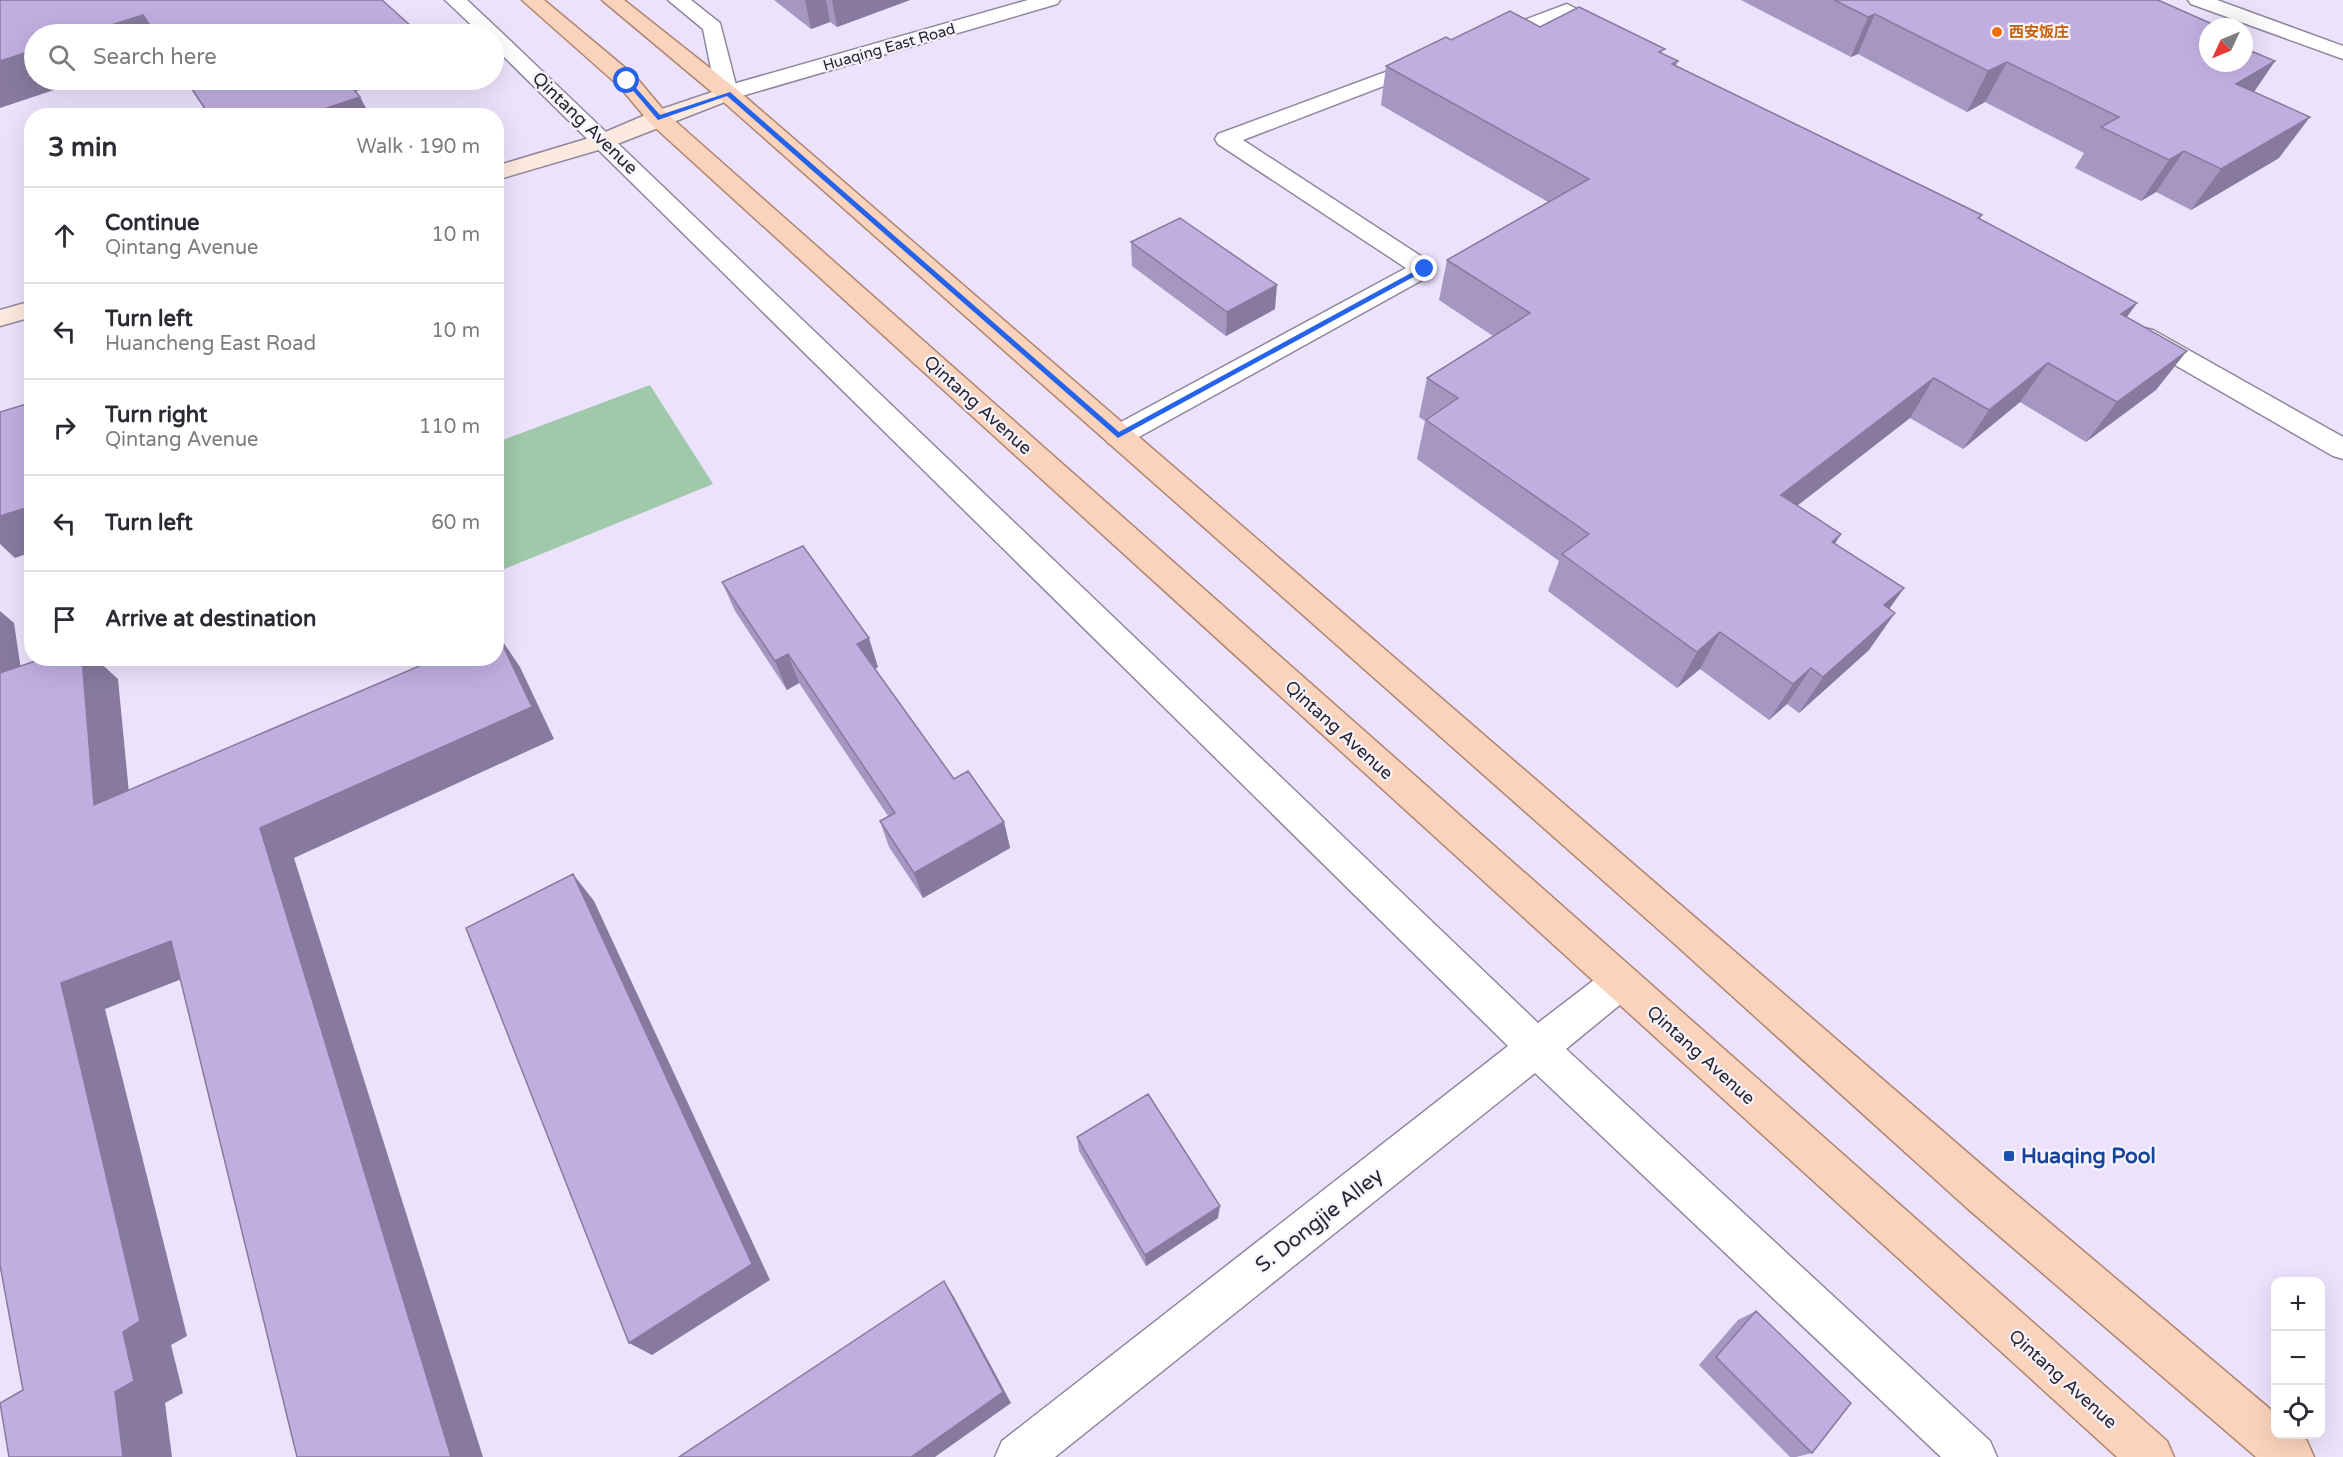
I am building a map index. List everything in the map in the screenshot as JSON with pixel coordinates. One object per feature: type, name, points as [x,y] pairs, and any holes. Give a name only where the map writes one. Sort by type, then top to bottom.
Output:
[{"type":"main road","name":"Qintang Avenue","points":[[532,0],[627,81],[658,118],[2151,1457]]},
{"type":"main road","points":[[612,0],[728,93],[1681,926],[1983,1194],[2291,1457]]},
{"type":"main road","points":[[504,171],[604,141],[658,118],[728,93]]},
{"type":"main road","points":[[0,318],[24,311]]},
{"type":"street","name":"Qintang Avenue","points":[[455,0],[481,24]]},
{"type":"street","points":[[678,0],[713,27],[728,93]]},
{"type":"street","name":"Huaqing East Road","points":[[728,93],[1050,0]]},
{"type":"street","points":[[2198,0],[2343,53]]},
{"type":"street","points":[[1118,436],[1425,269],[1226,139],[1567,10],[1629,45]]},
{"type":"street","name":"Qintang Avenue","points":[[504,46],[1167,692],[1537,1048],[1974,1457]]},
{"type":"street","points":[[2126,326],[2343,449]]},
{"type":"street","name":"S. Dongjie Alley","points":[[1018,1457],[1620,982]]},
{"type":"green space","points":[[650,385],[713,484],[504,569],[504,439]]},
{"type":"building","points":[[0,0],[382,0],[409,24],[149,24],[143,15],[115,24],[24,24],[24,53],[0,61]]},
{"type":"building","points":[[1834,0],[2158,0],[2199,18],[2199,72],[2253,72],[2253,52],[2275,61],[2236,84],[2310,117],[2221,169],[2184,151],[2169,160],[2101,127],[2119,117],[2007,62],[1988,71],[1875,14],[1868,17]]},
{"type":"building","points":[[1579,7],[1665,49],[1659,52],[1678,61],[1672,64],[1982,215],[1978,218],[2137,303],[2121,314],[2187,351],[2117,402],[2048,363],[1989,410],[1934,378],[1781,495],[1841,534],[1832,542],[1904,588],[1884,605],[1895,613],[1823,677],[1811,668],[1793,684],[1720,632],[1697,652],[1562,554],[1589,534],[1426,420],[1458,398],[1427,378],[1530,313],[1447,260],[1589,179],[1386,66],[1446,37],[1451,40],[1510,11],[1540,27]]},
{"type":"building","points":[[193,90],[354,90],[360,97],[327,108],[205,108]]},
{"type":"building","points":[[1180,218],[1277,285],[1227,312],[1131,242]]},
{"type":"building","points":[[24,405],[24,508],[0,516],[0,412]]},
{"type":"building","points":[[803,546],[869,638],[857,644],[954,779],[968,771],[1004,822],[914,873],[880,821],[895,813],[788,654],[775,661],[722,582]]},
{"type":"building","points":[[504,648],[532,707],[260,828],[451,1457],[297,1457],[171,941],[61,983],[140,1321],[123,1332],[134,1381],[115,1392],[123,1457],[9,1457],[0,1403],[23,1390],[0,1265],[0,673],[24,665],[83,666],[94,805],[419,666],[504,666]]},
{"type":"building","points":[[573,874],[752,1264],[629,1343],[466,928]]},
{"type":"building","points":[[1148,1094],[1220,1206],[1145,1255],[1077,1137]]},
{"type":"building","points":[[944,1281],[1003,1392],[911,1457],[679,1457]]},
{"type":"building","points":[[1756,1311],[1851,1403],[1812,1453],[1716,1357]]},
{"type":"place","name":"西安饭庄","points":[[1997,32]]},
{"type":"place","name":"Huaqing Pool","points":[[2009,1156]]},
{"type":"route","points":[[627,81],[658,118],[728,93],[1118,436],[1425,269]]}]
